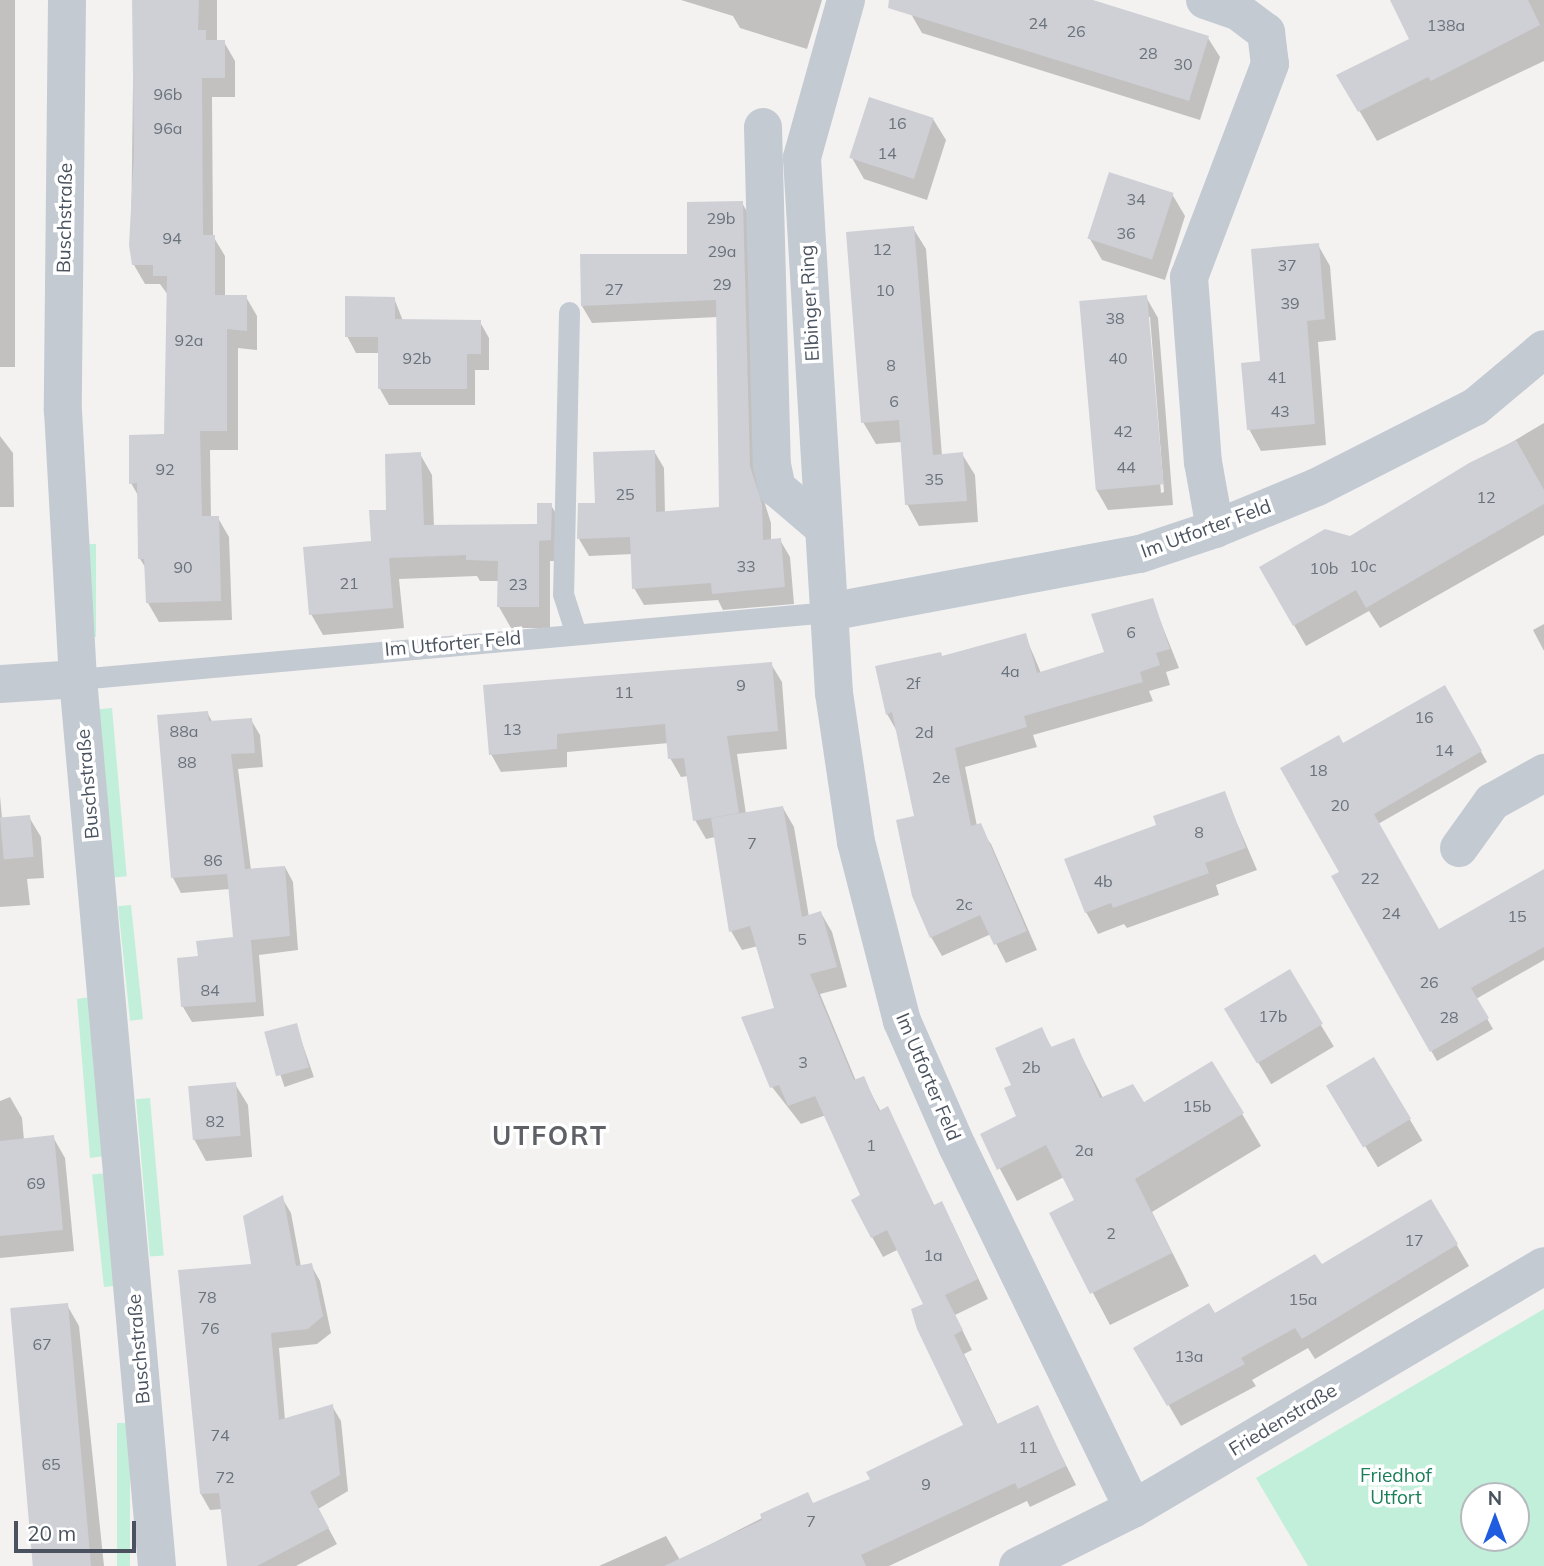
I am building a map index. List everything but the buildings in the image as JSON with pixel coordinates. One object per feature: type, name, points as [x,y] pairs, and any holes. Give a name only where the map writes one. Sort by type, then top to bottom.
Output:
[{"type":"street","name":"Buschstraße","points":[[67,0],[63,411],[78,679],[157,1566]]},
{"type":"street","name":"Elbinger Ring","points":[[829,612],[802,158],[846,0]]},
{"type":"street","points":[[1205,0],[1239,12],[1266,32],[1270,64],[1189,277],[1203,462],[1215,529]]},
{"type":"street","points":[[763,127],[772,465],[778,488],[824,528]]},
{"type":"street","name":"Im Utforter Feld","points":[[1133,1509],[957,1146],[902,1021],[856,842],[834,693],[829,612],[1140,554],[1215,529],[1317,487],[1475,407],[1544,349]]},
{"type":"street","points":[[0,684],[78,679]]},
{"type":"street","points":[[1459,848],[1492,802],[1544,773]]},
{"type":"street","name":"Friedenstraße","points":[[1018,1566],[1133,1509],[1544,1266]]},
{"type":"lane","points":[[569,312],[563,594],[576,634]]},
{"type":"lane","name":"Im Utforter Feld","points":[[78,679],[829,612]]},
{"type":"green space","points":[[82,544],[96,544],[96,637],[82,637]]},
{"type":"green space","points":[[112,708],[127,876],[114,877],[99,709]]},
{"type":"green space","points":[[131,905],[143,1019],[130,1021],[118,906]]},
{"type":"green space","points":[[90,997],[105,1156],[90,1158],[77,999]]},
{"type":"green space","points":[[150,1098],[164,1255],[150,1257],[136,1099]]},
{"type":"green space","points":[[107,1173],[119,1285],[104,1287],[92,1175]]},
{"type":"green space","name":"Friedhof Utfort","points":[[1544,1309],[1544,1566],[1308,1566],[1256,1478]]},
{"type":"green space","points":[[117,1423],[130,1423],[130,1566],[117,1566]]},
{"type":"district","name":"UTFORT","points":[[550,1136]]}]
